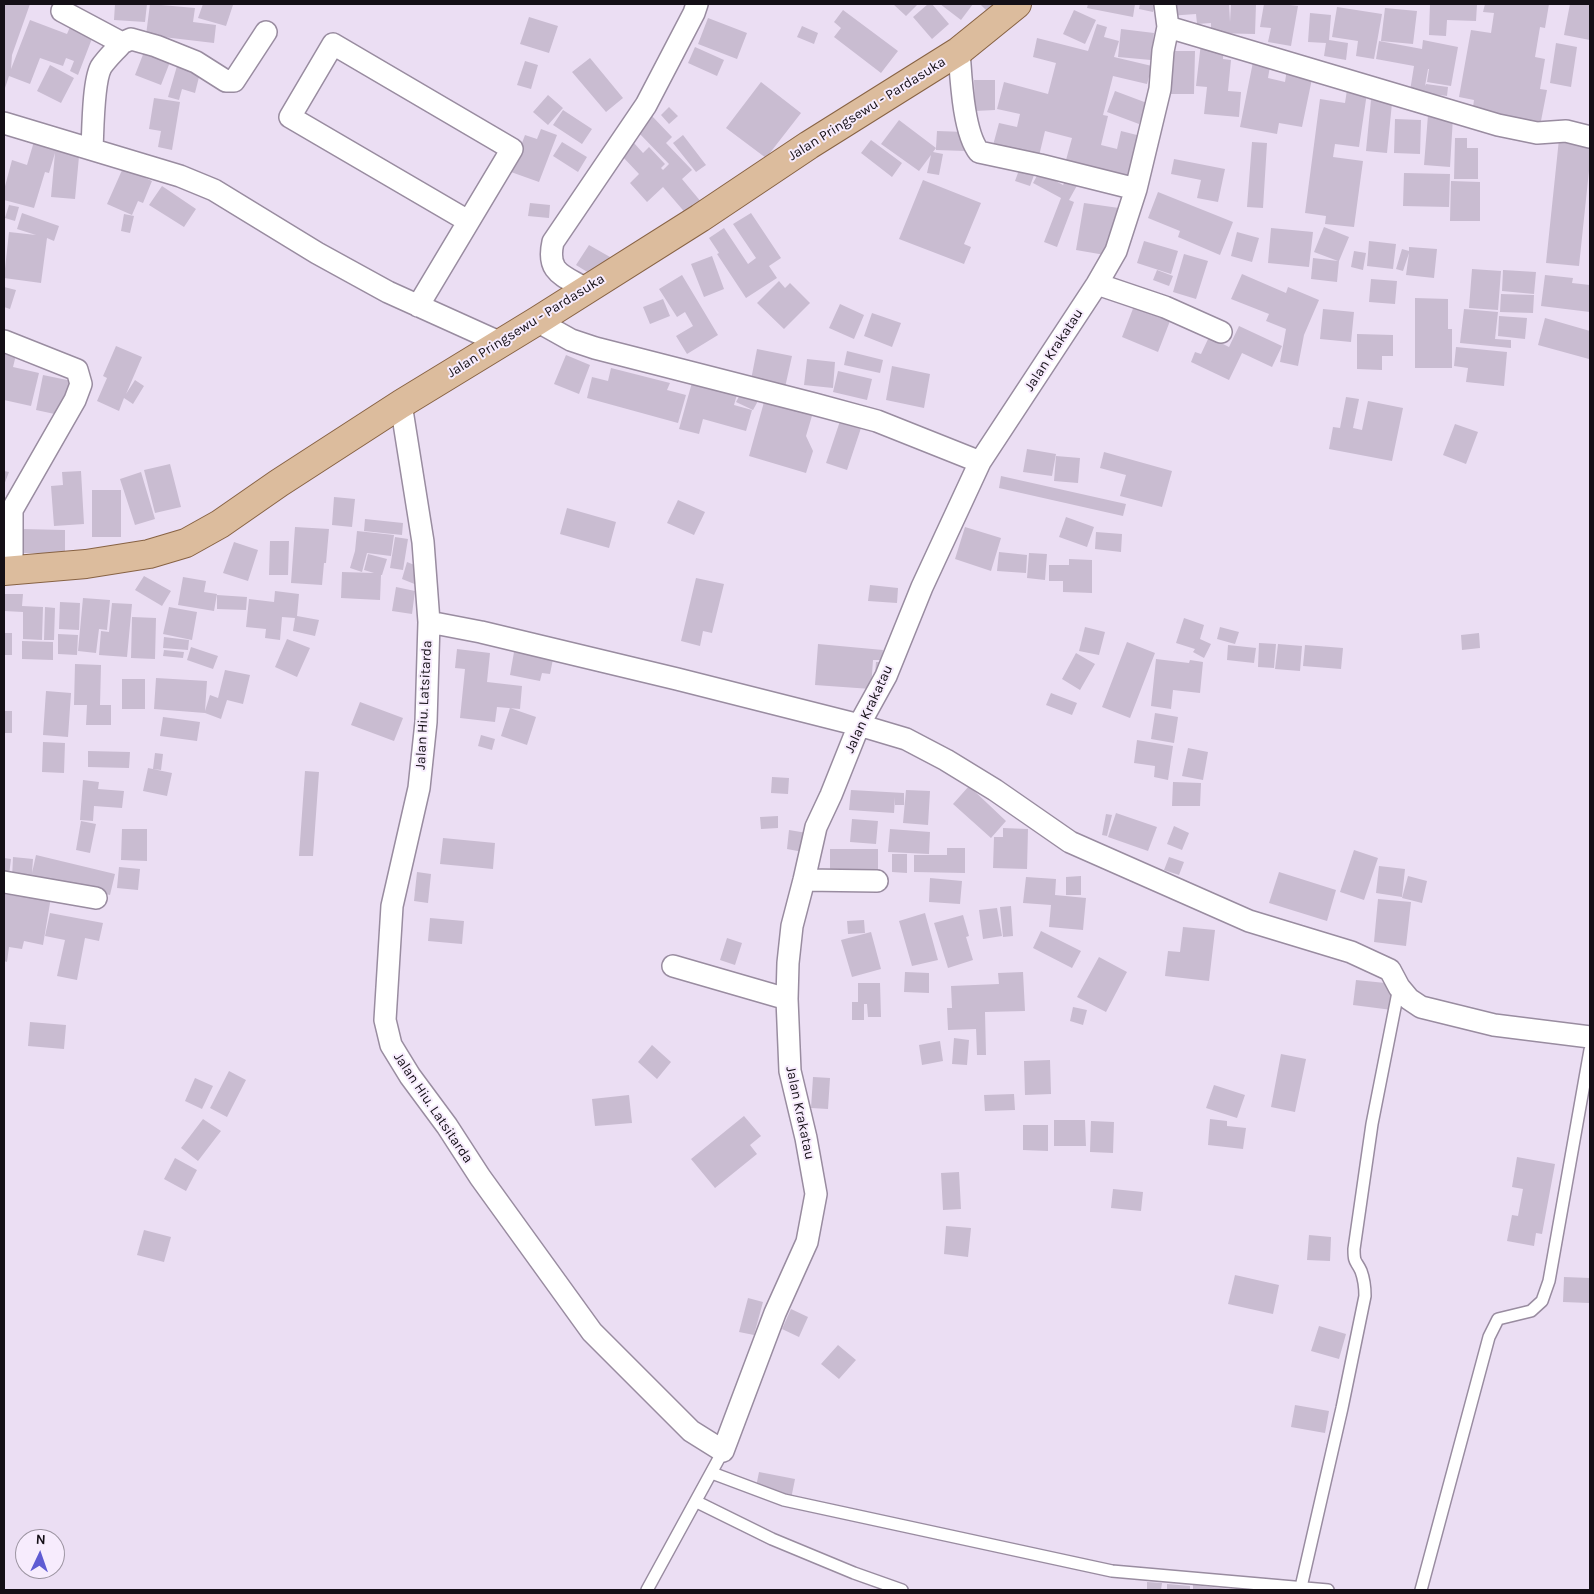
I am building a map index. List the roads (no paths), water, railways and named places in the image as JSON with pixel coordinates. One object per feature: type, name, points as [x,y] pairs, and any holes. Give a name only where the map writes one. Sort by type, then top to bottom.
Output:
[{"type":"main road","name":"Jalan Pringsewu - Pardasuka","points":[[8,571],[86,564],[149,554],[186,543],[220,524],[279,483],[401,404],[700,218],[817,140],[959,51],[1017,4]]},
{"type":"street","points":[[586,289],[555,271],[550,256],[553,242],[646,105],[697,4]]},
{"type":"street","name":"Jalan Krakatau","points":[[724,1451],[775,1314],[807,1242],[816,1194],[806,1138],[790,1071],[787,999],[792,926],[816,827],[832,795],[859,725],[886,676],[922,587],[980,462],[1097,284],[1116,251],[1136,189],[1160,89],[1163,51],[1168,27],[1165,4]]},
{"type":"street","points":[[62,11],[122,44]]},
{"type":"street","points":[[1168,27],[1498,125],[1537,133],[1566,131],[1590,137]]},
{"type":"street","points":[[92,149],[96,91],[100,70],[105,61],[122,44],[131,39],[156,46],[196,62],[226,81],[234,81],[266,32]]},
{"type":"street","points":[[418,306],[512,148],[333,44],[290,117],[468,221]]},
{"type":"street","points":[[959,51],[962,85],[970,132],[973,144],[979,152],[1136,189]]},
{"type":"street","points":[[4,123],[180,176],[214,190],[318,253],[388,292],[501,343]]},
{"type":"street","points":[[1097,284],[1165,307],[1221,332]]},
{"type":"street","points":[[537,321],[571,340],[595,348],[877,421],[980,462]]},
{"type":"street","points":[[4,340],[77,370],[81,384],[75,400],[12,510],[8,571]]},
{"type":"street","name":"Jalan Hiu. Latsitarda","points":[[401,404],[423,542],[429,622],[426,722],[419,788],[392,906],[385,1020],[391,1045],[480,1178],[592,1332],[691,1431],[724,1451]]},
{"type":"street","points":[[429,622],[481,632],[859,725],[906,739],[946,760],[995,790],[1070,842],[1249,921],[1359,955],[1390,970],[1399,987],[1409,999],[1421,1007],[1494,1025],[1590,1037]]},
{"type":"street","points":[[804,880],[877,882]]},
{"type":"street","points":[[4,882],[96,898]]},
{"type":"street","points":[[672,966],[787,999]]},
{"type":"lane","points":[[1301,1587],[1342,1408],[1365,1296],[1361,1271],[1354,1261],[1354,1249],[1372,1124],[1399,987]]},
{"type":"lane","points":[[1421,1590],[1489,1337],[1498,1319],[1531,1311],[1542,1301],[1549,1281],[1590,1050]]},
{"type":"lane","points":[[648,1590],[724,1451]]},
{"type":"lane","points":[[712,1473],[784,1500],[1112,1571],[1328,1590]]},
{"type":"lane","points":[[697,1502],[772,1539],[854,1573],[902,1590]]}]
